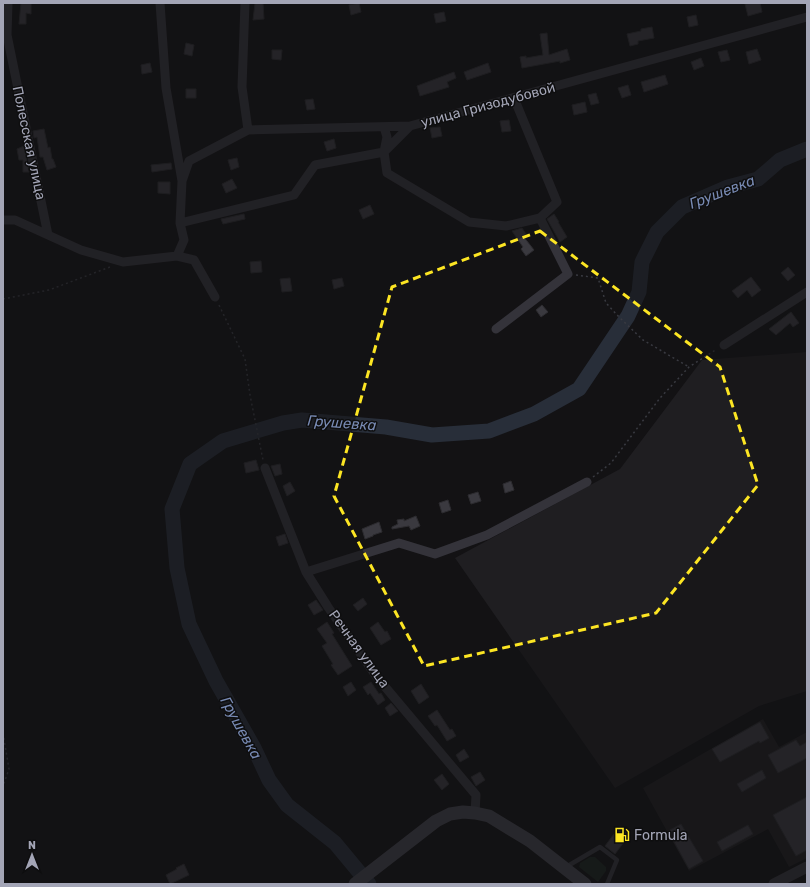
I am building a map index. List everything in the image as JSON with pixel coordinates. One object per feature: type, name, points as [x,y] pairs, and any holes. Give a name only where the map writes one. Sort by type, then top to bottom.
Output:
[{"type":"main road","points":[[356,884],[436,821],[450,814],[462,812],[489,816],[530,841],[585,884]]},
{"type":"street","name":"Полесская улица","points":[[8,3],[8,35],[48,235]]},
{"type":"street","points":[[160,3],[166,88],[182,181],[180,223],[184,240],[177,256]]},
{"type":"street","points":[[245,3],[242,88],[248,130]]},
{"type":"street","name":"улица Гризодубовой","points":[[182,181],[189,161],[248,130],[410,126],[807,17]]},
{"type":"street","points":[[384,127],[387,137],[384,152],[387,173],[469,222],[506,226],[540,218],[557,202],[514,98]]},
{"type":"street","points":[[180,223],[294,195],[315,165],[384,152],[410,126]]},
{"type":"street","points":[[496,329],[568,274],[540,218]]},
{"type":"street","points":[[3,220],[15,220],[81,250],[123,262],[177,256],[194,260],[215,297]]},
{"type":"street","points":[[724,345],[807,292]]},
{"type":"street","name":"Речная улица","points":[[265,468],[306,572],[328,607],[376,676],[476,795],[475,813]]},
{"type":"street","points":[[306,572],[399,543],[435,554],[487,535],[587,482]]},
{"type":"street","points":[[774,884],[807,867]]},
{"type":"lane","points":[[564,868],[600,847],[617,860],[607,884]]},
{"type":"path","points":[[3,299],[50,290],[123,262]]},
{"type":"path","points":[[568,274],[598,278],[606,302],[631,329],[643,340],[689,367]]},
{"type":"path","points":[[215,297],[245,360],[265,468]]},
{"type":"path","points":[[587,482],[610,463],[660,398],[689,367],[724,345]]},
{"type":"path","points":[[3,733],[9,769],[3,786]]},
{"type":"highlighted area","points":[[540,231],[720,367],[758,485],[656,613],[424,666],[334,496],[392,287]]},
{"type":"shaded area","points":[[807,352],[807,691],[759,706],[615,788],[455,558],[620,469],[702,360]]},
{"type":"shaded area","points":[[763,719],[779,747],[807,732],[807,858],[789,867],[768,829],[689,871],[643,788]]},
{"type":"shaded area","points":[[590,857],[595,857],[606,867],[606,871],[598,882],[579,867],[580,863]]},
{"type":"building","points":[[21,3],[31,3],[31,14],[26,13],[26,24],[19,24]]},
{"type":"building","points":[[255,3],[263,3],[264,19],[253,20]]},
{"type":"building","points":[[359,3],[361,12],[351,15],[349,5]]},
{"type":"building","points":[[760,3],[762,12],[748,16],[745,4]]},
{"type":"building","points":[[444,12],[446,21],[436,23],[434,14]]},
{"type":"building","points":[[696,15],[698,25],[689,27],[687,17]]},
{"type":"building","points":[[652,27],[654,38],[638,41],[638,44],[630,46],[627,34]]},
{"type":"building","points":[[547,33],[549,55],[567,49],[570,60],[560,63],[560,61],[522,68],[520,57],[526,56],[526,58],[543,55],[540,34]]},
{"type":"building","points":[[186,43],[194,45],[192,56],[184,54]]},
{"type":"building","points":[[757,49],[761,60],[749,64],[746,52]]},
{"type":"building","points":[[272,50],[282,50],[281,60],[272,59]]},
{"type":"building","points":[[727,50],[730,60],[721,62],[718,52]]},
{"type":"building","points":[[701,58],[704,66],[694,70],[691,62]]},
{"type":"building","points":[[150,63],[152,72],[142,74],[141,65]]},
{"type":"building","points":[[488,63],[491,72],[467,80],[464,72]]},
{"type":"building","points":[[454,72],[456,78],[447,82],[449,87],[420,96],[417,86]]},
{"type":"building","points":[[665,75],[668,84],[644,92],[641,82]]},
{"type":"building","points":[[628,85],[631,95],[622,98],[618,88]]},
{"type":"building","points":[[186,89],[196,89],[196,98],[186,98]]},
{"type":"building","points":[[596,93],[599,103],[591,105],[588,95]]},
{"type":"building","points":[[313,99],[315,109],[307,110],[305,100]]},
{"type":"building","points":[[585,102],[587,112],[574,115],[572,105]]},
{"type":"building","points":[[509,120],[511,131],[502,132],[500,121]]},
{"type":"building","points":[[440,127],[442,136],[432,138],[430,128]]},
{"type":"building","points":[[44,129],[48,148],[50,147],[52,159],[56,167],[47,170],[43,157],[40,157],[37,137],[34,138],[33,131]]},
{"type":"building","points":[[334,139],[336,148],[327,151],[324,142]]},
{"type":"building","points":[[24,146],[29,172],[23,172],[23,160],[19,160],[17,149]]},
{"type":"building","points":[[237,158],[239,167],[231,170],[228,160]]},
{"type":"building","points":[[171,163],[172,169],[152,172],[151,165]]},
{"type":"building","points":[[232,179],[237,188],[226,193],[222,184]]},
{"type":"building","points":[[158,182],[170,182],[170,194],[158,193]]},
{"type":"building","points":[[370,205],[374,214],[363,219],[359,210]]},
{"type":"building","points":[[244,214],[245,219],[223,224],[221,219]]},
{"type":"building","points":[[554,214],[567,237],[560,242],[547,219]]},
{"type":"building","points":[[522,228],[526,234],[523,236],[534,250],[526,256],[521,249],[523,247],[512,231]]},
{"type":"building","points":[[261,261],[262,272],[251,273],[250,262]]},
{"type":"building","points":[[788,267],[795,275],[788,281],[781,273]]},
{"type":"building","points":[[751,277],[761,290],[752,297],[747,290],[738,298],[732,291]]},
{"type":"building","points":[[290,278],[292,291],[282,292],[280,279]]},
{"type":"building","points":[[342,278],[344,286],[334,289],[332,280]]},
{"type":"building","points":[[542,305],[548,312],[541,317],[536,310]]},
{"type":"building","points":[[791,312],[799,323],[793,327],[790,323],[776,335],[769,329]]},
{"type":"building","points":[[256,460],[259,470],[246,473],[244,463]]},
{"type":"building","points":[[280,464],[282,474],[275,476],[271,466]]},
{"type":"building","points":[[511,481],[514,490],[505,493],[503,484]]},
{"type":"building","points":[[290,482],[295,491],[287,496],[283,486]]},
{"type":"building","points":[[478,492],[481,501],[471,504],[468,495]]},
{"type":"building","points":[[448,500],[451,510],[442,513],[439,503]]},
{"type":"building","points":[[416,516],[420,526],[411,530],[409,526],[392,529],[392,527],[398,524],[397,520],[404,519],[404,521]]},
{"type":"building","points":[[379,522],[382,532],[365,539],[362,529]]},
{"type":"building","points":[[285,534],[288,543],[279,546],[276,537]]},
{"type":"building","points":[[363,598],[367,604],[358,611],[353,605]]},
{"type":"building","points":[[316,600],[323,610],[314,615],[308,605]]},
{"type":"building","points":[[327,622],[334,633],[332,634],[352,666],[338,675],[331,665],[333,664],[322,646],[327,643],[317,629]]},
{"type":"building","points":[[378,622],[385,632],[387,631],[391,639],[381,645],[370,628]]},
{"type":"building","points":[[351,682],[356,690],[348,696],[343,687]]},
{"type":"building","points":[[371,682],[385,700],[378,705],[370,693],[368,695],[363,687]]},
{"type":"building","points":[[421,684],[429,697],[419,704],[411,691]]},
{"type":"building","points":[[391,703],[398,711],[390,716],[385,708]]},
{"type":"building","points":[[437,710],[450,730],[452,729],[456,736],[447,741],[437,725],[435,726],[428,716]]},
{"type":"building","points":[[760,722],[769,738],[760,743],[759,741],[720,762],[712,749]]},
{"type":"building","points":[[796,740],[800,746],[807,742],[807,758],[778,773],[768,755]]},
{"type":"building","points":[[464,749],[469,757],[460,762],[456,755]]},
{"type":"building","points":[[762,770],[766,778],[742,792],[737,784]]},
{"type":"building","points":[[480,772],[485,780],[476,786],[471,777]]},
{"type":"building","points":[[442,774],[449,784],[442,790],[434,780]]},
{"type":"building","points":[[807,797],[807,850],[796,856],[773,815]]},
{"type":"building","points":[[681,824],[703,861],[689,869],[668,831]]},
{"type":"building","points":[[748,825],[753,834],[722,851],[717,842]]},
{"type":"building","points":[[620,826],[630,834],[615,854],[605,846]]},
{"type":"building","points":[[184,864],[189,875],[170,884],[166,875]]},
{"type":"waterway","name":"Грушевка","points":[[369,884],[335,843],[287,805],[269,780],[254,748],[216,681],[189,624],[177,568],[172,509],[190,464],[223,441],[283,423],[302,420],[386,427],[432,435],[489,431],[534,414],[579,389],[628,316],[639,292],[642,262],[657,232],[682,207],[728,187],[758,179],[780,160],[807,149]]},
{"type":"place","name":"Formula","points":[[622,835]]}]
